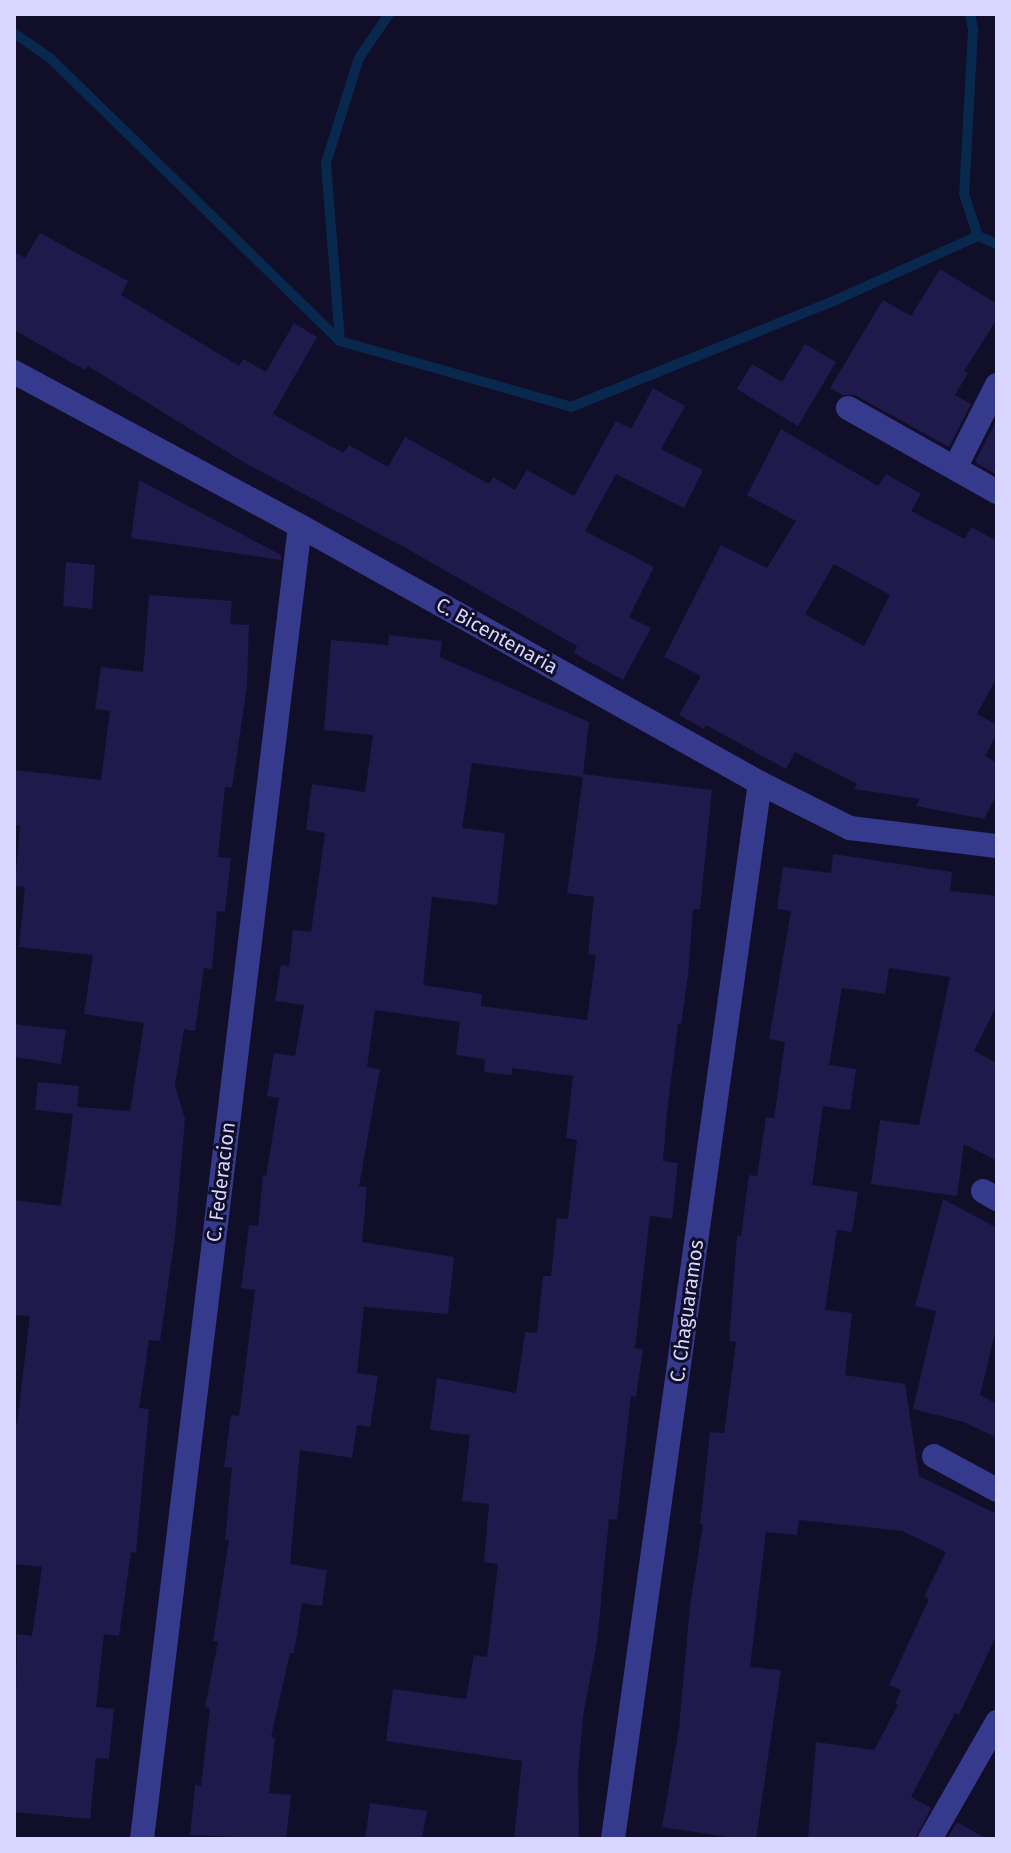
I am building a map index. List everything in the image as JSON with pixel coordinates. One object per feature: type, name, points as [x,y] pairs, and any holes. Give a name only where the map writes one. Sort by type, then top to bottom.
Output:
[{"type":"street","name":"C. Bicentenaria","points":[[14,372],[300,526],[760,783],[850,828],[997,846]]},
{"type":"street","points":[[955,468],[997,385]]},
{"type":"street","points":[[848,408],[997,492]]},
{"type":"street","name":"C. Federacion","points":[[142,1839],[300,526]]},
{"type":"street","name":"C. Chaguaramos","points":[[613,1839],[760,783]]},
{"type":"street","points":[[934,1456],[997,1490]]},
{"type":"street","points":[[930,1839],[997,1722]]},
{"type":"building","points":[[40,233],[128,281],[121,295],[239,366],[243,359],[266,372],[294,323],[317,337],[273,414],[343,453],[349,445],[388,467],[405,437],[489,484],[493,477],[515,490],[527,470],[574,496],[616,421],[631,429],[653,388],[685,406],[661,449],[703,470],[684,508],[616,474],[585,531],[654,567],[629,617],[651,628],[623,680],[574,653],[577,646],[404,547],[245,463],[88,366],[85,370],[14,330],[14,252],[25,258]]},
{"type":"building","points":[[940,269],[997,304],[997,319],[964,371],[968,373],[955,395],[971,404],[949,447],[855,395],[842,395],[830,388],[883,300],[911,316]]},
{"type":"building","points":[[805,344],[836,362],[798,426],[737,389],[752,364],[782,382]]},
{"type":"building","points":[[997,419],[997,475],[975,462]]},
{"type":"building","points":[[781,429],[878,486],[886,474],[921,494],[911,511],[965,539],[971,527],[997,541],[997,677],[977,714],[997,725],[997,734],[985,756],[997,763],[997,794],[984,819],[916,806],[920,799],[854,789],[857,784],[795,752],[786,769],[706,725],[704,729],[679,715],[701,676],[664,657],[721,545],[767,568],[796,521],[747,495]],"holes":[[[834,564],[890,595],[864,646],[805,614]]]},
{"type":"building","points":[[139,480],[281,555],[281,560],[131,538]]},
{"type":"building","points":[[66,562],[95,565],[92,609],[63,606]]},
{"type":"building","points":[[149,595],[232,601],[230,624],[249,625],[247,686],[232,788],[225,787],[218,857],[231,858],[225,912],[217,911],[212,969],[204,968],[195,1031],[184,1029],[175,1086],[185,1119],[175,1236],[160,1341],[149,1340],[139,1408],[149,1409],[136,1553],[131,1552],[119,1636],[104,1634],[96,1707],[114,1709],[109,1759],[96,1758],[90,1819],[14,1812],[17,1634],[32,1636],[42,1567],[14,1564],[14,1424],[17,1424],[30,1316],[14,1315],[14,1200],[61,1206],[73,1114],[35,1110],[38,1082],[79,1086],[77,1107],[130,1111],[144,1023],[84,1014],[93,955],[19,947],[25,887],[15,886],[20,826],[14,825],[14,770],[101,780],[110,711],[95,709],[101,667],[143,672]]},
{"type":"building","points":[[389,635],[442,641],[440,657],[589,722],[583,774],[712,790],[700,909],[693,909],[688,976],[681,1024],[678,1024],[667,1112],[663,1161],[678,1163],[672,1219],[650,1216],[635,1348],[643,1349],[636,1397],[631,1396],[617,1520],[609,1519],[597,1642],[583,1716],[578,1774],[579,1839],[514,1839],[522,1761],[386,1741],[393,1689],[466,1699],[474,1655],[487,1657],[498,1564],[484,1562],[489,1504],[462,1501],[470,1435],[430,1430],[437,1378],[516,1393],[525,1332],[537,1333],[543,1276],[551,1276],[557,1218],[568,1219],[577,1140],[566,1138],[573,1076],[512,1068],[512,1075],[484,1072],[485,1059],[456,1055],[460,1022],[375,1010],[367,1067],[380,1069],[359,1186],[367,1187],[362,1242],[454,1257],[448,1314],[364,1307],[357,1373],[378,1376],[370,1427],[357,1425],[352,1458],[300,1450],[290,1564],[327,1570],[322,1606],[302,1603],[294,1653],[290,1653],[271,1737],[275,1738],[269,1793],[291,1795],[286,1839],[190,1835],[195,1785],[201,1786],[210,1708],[205,1707],[218,1642],[213,1641],[229,1540],[225,1540],[232,1468],[224,1467],[231,1415],[239,1416],[255,1290],[241,1288],[249,1225],[258,1226],[263,1175],[266,1176],[279,1098],[267,1096],[274,1053],[295,1056],[304,1005],[275,1001],[281,965],[289,966],[293,930],[311,932],[325,833],[306,830],[312,784],[365,792],[373,735],[324,730],[331,640],[388,645]],"holes":[[[472,763],[583,777],[567,893],[594,897],[588,954],[596,955],[587,1020],[481,1006],[482,994],[423,985],[432,897],[497,905],[505,833],[462,828]]]},
{"type":"building","points":[[833,854],[952,872],[950,891],[997,896],[997,1005],[974,1051],[997,1063],[997,1161],[964,1144],[957,1196],[871,1184],[880,1120],[919,1125],[950,977],[889,968],[885,994],[842,988],[829,1065],[856,1069],[850,1110],[823,1106],[812,1185],[858,1192],[852,1232],[837,1230],[825,1310],[852,1313],[845,1375],[905,1384],[919,1476],[997,1514],[997,1634],[959,1715],[955,1713],[911,1797],[931,1808],[915,1839],[808,1839],[816,1742],[874,1750],[898,1705],[895,1704],[901,1690],[889,1685],[929,1599],[924,1597],[946,1552],[902,1531],[799,1520],[797,1535],[766,1532],[750,1667],[781,1670],[756,1839],[741,1839],[662,1827],[679,1728],[690,1606],[703,1524],[700,1524],[710,1432],[724,1433],[736,1342],[729,1341],[737,1236],[741,1236],[749,1175],[757,1176],[766,1117],[774,1118],[785,1042],[769,1039],[791,911],[777,909],[783,867],[831,873]]},
{"type":"building","points":[[14,1024],[66,1030],[61,1064],[14,1057]]},
{"type":"building","points":[[943,1199],[997,1228],[997,1325],[980,1395],[997,1404],[997,1438],[964,1422],[913,1409],[936,1311],[915,1306]]},
{"type":"building","points":[[370,1803],[427,1811],[422,1839],[365,1839]]},
{"type":"building","points":[[957,1822],[987,1839],[947,1839]]},
{"type":"waterway","points":[[340,341],[326,163],[359,58],[389,14]]},
{"type":"waterway","points":[[970,14],[973,30],[964,194],[978,236]]},
{"type":"waterway","points":[[14,33],[50,58],[340,341],[571,407],[829,303],[978,236],[997,244]]}]
